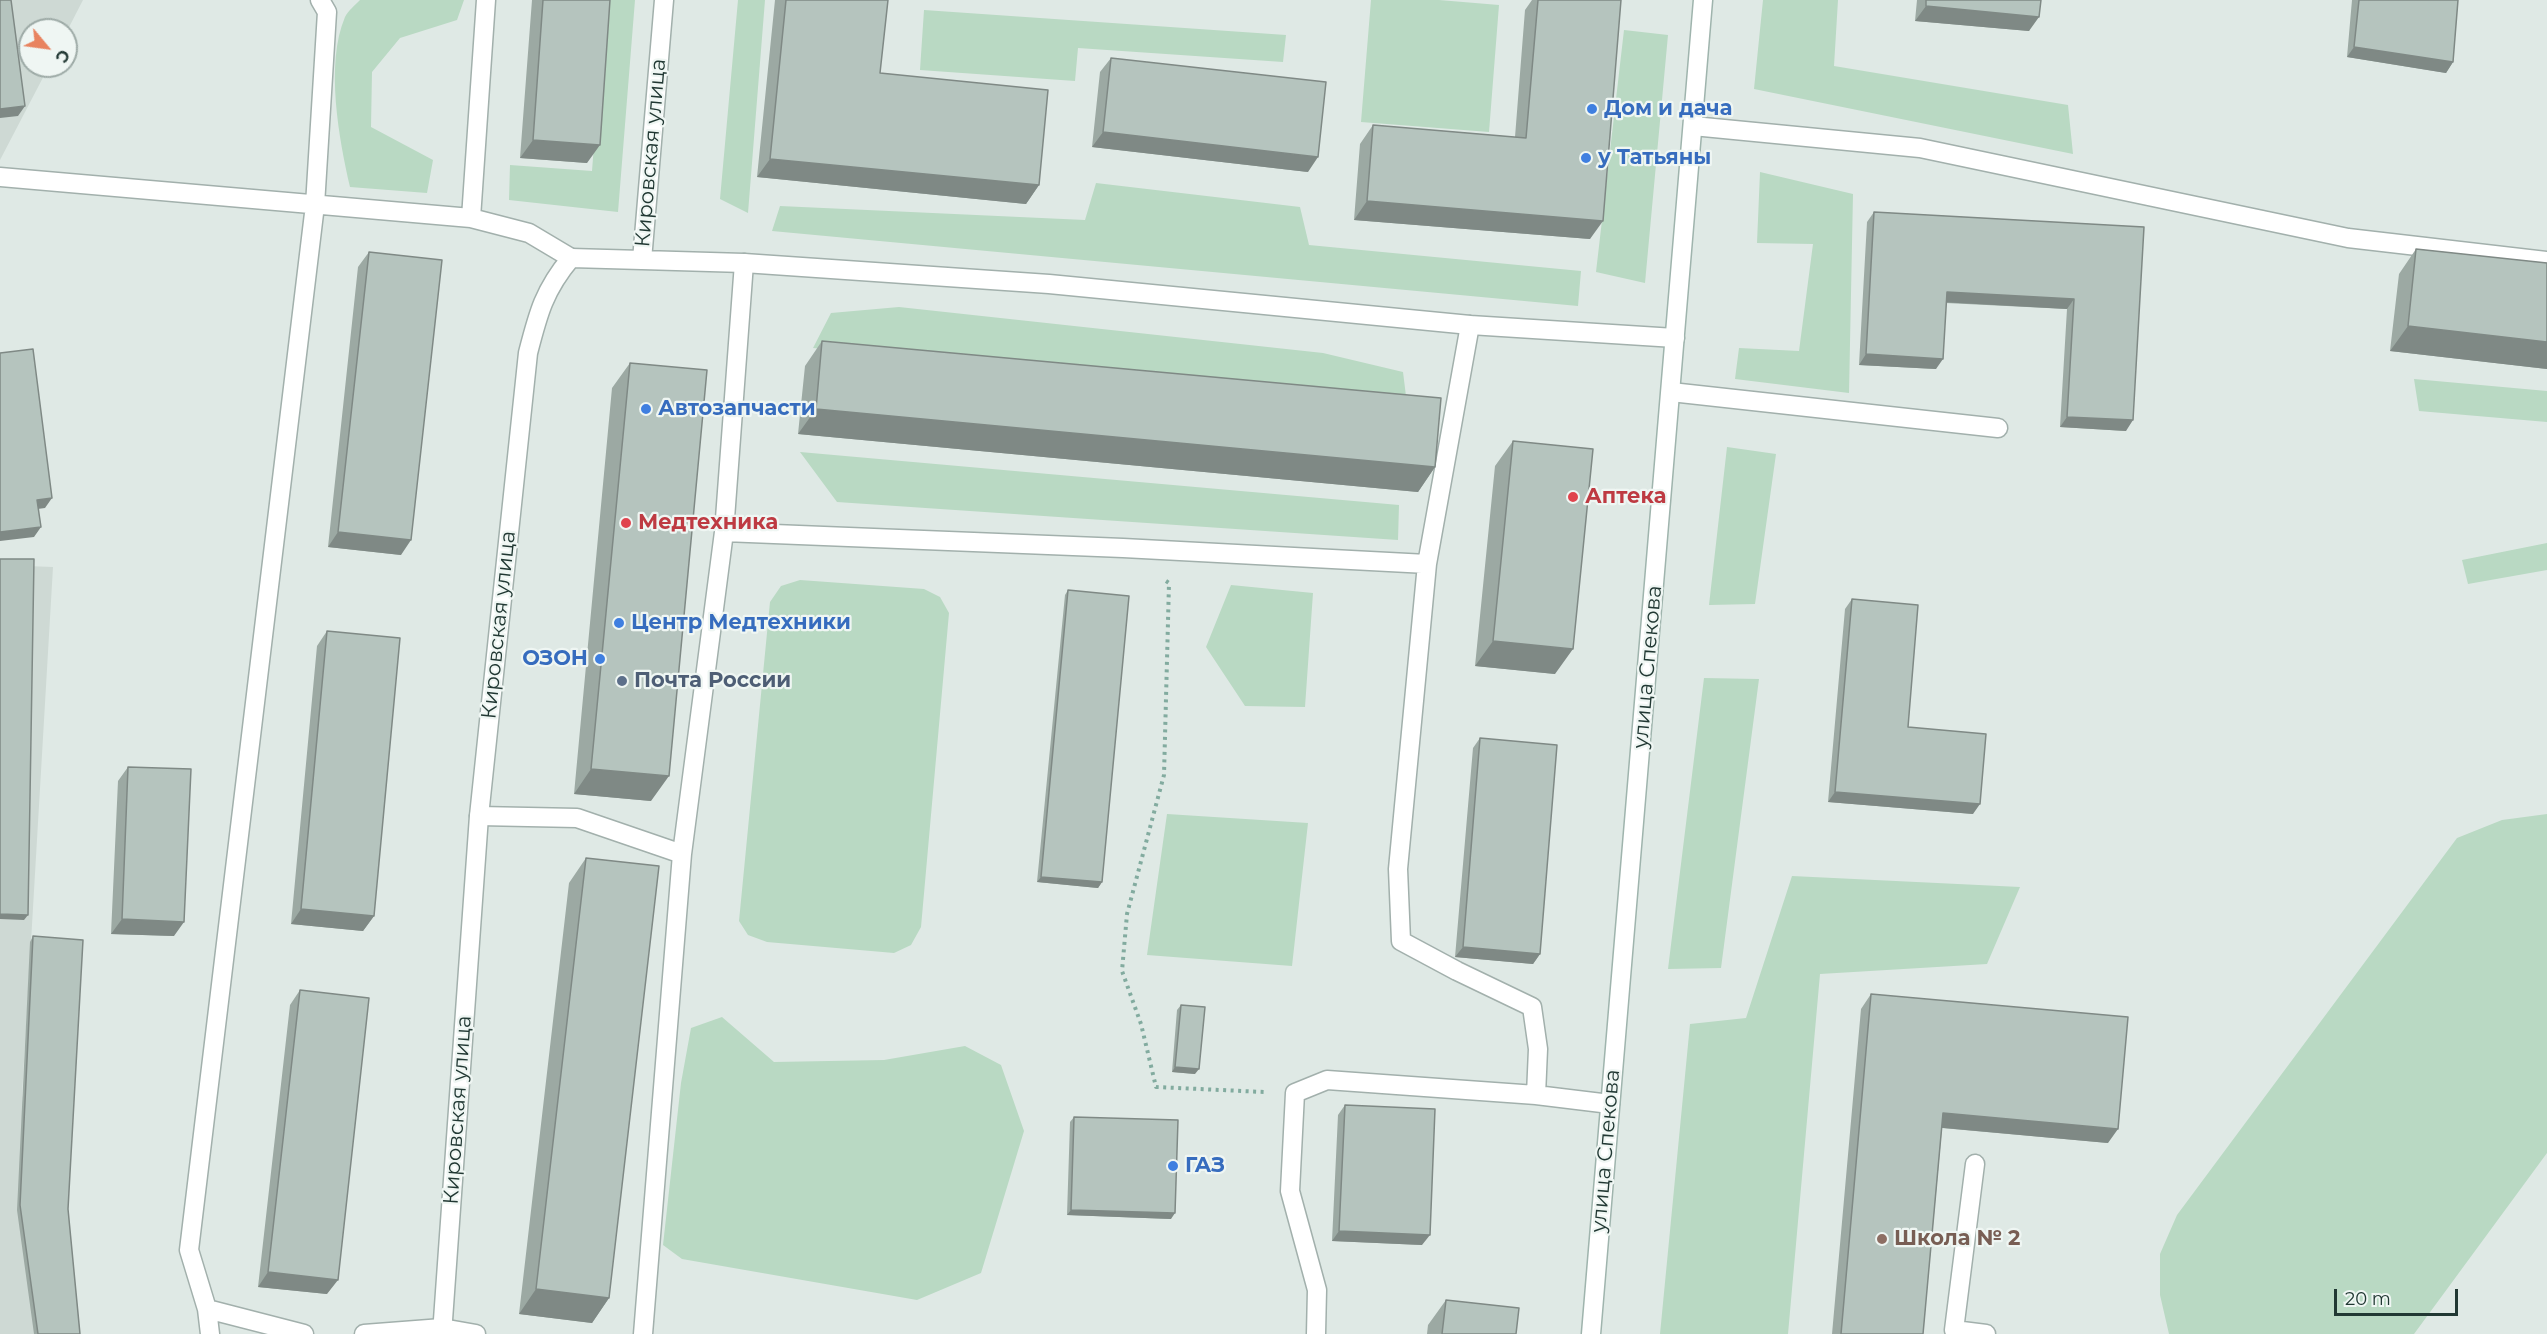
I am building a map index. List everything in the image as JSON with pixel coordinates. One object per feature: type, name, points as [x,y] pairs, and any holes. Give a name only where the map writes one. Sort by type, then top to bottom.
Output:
[{"type":"street","points":[[210,1334],[207,1309],[189,1250],[315,206],[327,12],[320,0]]},
{"type":"street","points":[[471,218],[486,0]]},
{"type":"street","name":"Кировская улица","points":[[442,1331],[479,816],[528,353],[540,308],[554,278],[571,258],[642,260],[664,0]]},
{"type":"street","name":"улица Спекова","points":[[1591,1334],[1703,0]]},
{"type":"street","points":[[1693,126],[1920,148],[2348,238],[2547,261]]},
{"type":"street","points":[[0,177],[471,218],[529,233],[571,258]]},
{"type":"street","points":[[642,260],[744,263],[1049,284],[1470,325],[1675,338]]},
{"type":"street","points":[[643,1334],[682,854],[724,532],[744,263]]},
{"type":"street","points":[[1470,325],[1426,564],[1398,869],[1401,940],[1532,1007],[1538,1049],[1536,1095]]},
{"type":"street","points":[[1671,392],[1998,428]]},
{"type":"street","points":[[724,532],[1123,548],[1426,564]]},
{"type":"street","points":[[479,816],[577,818],[682,854]]},
{"type":"street","points":[[1316,1334],[1317,1290],[1290,1191],[1295,1093],[1327,1080],[1536,1095],[1610,1104]]},
{"type":"street","points":[[1975,1164],[1954,1330],[1986,1334]]},
{"type":"street","points":[[207,1309],[304,1334]]},
{"type":"street","points":[[364,1334],[442,1331],[476,1334]]},
{"type":"path","points":[[1123,548],[1169,583],[1164,775],[1127,914],[1122,971],[1141,1024],[1156,1087],[1295,1093]]},
{"type":"shaded area","points":[[0,0],[83,0],[74,18],[18,18],[18,78],[43,78],[0,160]]},
{"type":"shaded area","points":[[0,565],[53,567],[22,1095],[45,1334],[0,1334]]},
{"type":"green space","points":[[360,0],[464,0],[457,20],[400,38],[372,72],[371,127],[433,160],[427,193],[350,187],[338,125],[336,57],[345,17]]},
{"type":"green space","points":[[605,0],[635,0],[618,212],[509,200],[510,165],[592,171]]},
{"type":"green space","points":[[738,0],[765,0],[748,213],[720,199]]},
{"type":"green space","points":[[1371,0],[1439,0],[1499,5],[1489,132],[1361,122]]},
{"type":"green space","points":[[1763,0],[1838,0],[1834,66],[2068,105],[2073,154],[1754,89]]},
{"type":"green space","points":[[924,10],[1286,35],[1283,62],[1078,48],[1075,81],[920,70]]},
{"type":"green space","points":[[1624,30],[1668,35],[1645,283],[1596,272]]},
{"type":"green space","points":[[1760,172],[1853,194],[1849,393],[1735,379],[1739,348],[1799,351],[1813,244],[1757,243]]},
{"type":"green space","points":[[1096,183],[1300,207],[1309,245],[1581,271],[1578,306],[772,231],[780,206],[1085,220]]},
{"type":"green space","points":[[899,307],[1323,353],[1403,372],[1407,404],[813,348],[831,313]]},
{"type":"green space","points":[[2414,379],[2547,391],[2547,422],[2419,411]]},
{"type":"green space","points":[[1727,447],[1776,454],[1755,604],[1709,605]]},
{"type":"green space","points":[[800,452],[1399,505],[1398,540],[837,502]]},
{"type":"green space","points":[[2547,543],[2547,570],[2468,584],[2462,560]]},
{"type":"green space","points":[[800,580],[924,589],[940,597],[949,613],[921,927],[911,945],[894,953],[767,942],[748,935],[739,921],[770,602],[781,586]]},
{"type":"green space","points":[[1231,585],[1313,593],[1305,707],[1245,706],[1206,647]]},
{"type":"green space","points":[[1704,678],[1759,679],[1721,968],[1668,969]]},
{"type":"green space","points":[[1167,814],[1308,823],[1292,966],[1147,955]]},
{"type":"green space","points":[[2547,814],[2547,1153],[2414,1334],[2169,1334],[2160,1295],[2160,1254],[2177,1215],[2457,838],[2502,820]]},
{"type":"green space","points":[[1792,876],[2020,887],[1987,964],[1820,974],[1788,1334],[1660,1334],[1690,1024],[1746,1018]]},
{"type":"green space","points":[[722,1017],[774,1062],[884,1060],[965,1046],[1001,1065],[1024,1131],[981,1273],[917,1300],[682,1259],[663,1245],[681,1083],[691,1028]]},
{"type":"building","points":[[0,0],[11,0],[18,53],[18,78],[21,78],[25,106],[0,109]]},
{"type":"building","points":[[543,0],[610,0],[600,145],[533,140]]},
{"type":"building","points":[[786,0],[888,0],[880,73],[1048,90],[1039,185],[770,159]]},
{"type":"building","points":[[1538,0],[1621,0],[1603,221],[1367,201],[1373,125],[1526,138]]},
{"type":"building","points":[[1926,0],[2041,0],[2039,17],[1926,6]]},
{"type":"building","points":[[2359,0],[2458,0],[2453,62],[2354,47]]},
{"type":"building","points":[[1111,58],[1326,82],[1318,157],[1103,132]]},
{"type":"building","points":[[1874,212],[2144,227],[2133,420],[2067,417],[2074,299],[1947,292],[1943,359],[1866,354]]},
{"type":"building","points":[[2416,249],[2547,263],[2547,342],[2408,326]]},
{"type":"building","points":[[369,252],[442,260],[411,540],[338,532]]},
{"type":"building","points":[[822,341],[1441,398],[1435,467],[816,409]]},
{"type":"building","points":[[33,349],[52,498],[37,500],[41,527],[0,532],[0,353]]},
{"type":"building","points":[[630,363],[707,370],[669,776],[591,769]]},
{"type":"building","points":[[1513,441],[1593,449],[1573,649],[1493,641]]},
{"type":"building","points":[[0,559],[34,559],[28,915],[0,914]]},
{"type":"building","points":[[1068,590],[1129,596],[1102,882],[1041,877]]},
{"type":"building","points":[[1852,599],[1918,605],[1908,727],[1986,734],[1980,804],[1835,792]]},
{"type":"building","points":[[327,631],[400,638],[374,916],[301,909]]},
{"type":"building","points":[[1480,738],[1557,745],[1540,954],[1463,947]]},
{"type":"building","points":[[128,767],[191,769],[184,922],[122,919]]},
{"type":"building","points":[[586,858],[659,866],[609,1298],[536,1289]]},
{"type":"building","points":[[33,936],[83,940],[68,1209],[80,1334],[38,1334],[20,1205]]},
{"type":"building","points":[[300,990],[369,998],[338,1280],[268,1272]]},
{"type":"building","name":"Школа № 2","points":[[1871,994],[2128,1017],[2118,1129],[1943,1113],[1923,1334],[1841,1334]]},
{"type":"building","points":[[1181,1005],[1205,1007],[1199,1069],[1175,1067]]},
{"type":"building","points":[[1345,1105],[1435,1109],[1430,1235],[1339,1231]]},
{"type":"building","points":[[1074,1117],[1178,1120],[1175,1213],[1071,1210]]},
{"type":"building","points":[[1446,1300],[1519,1308],[1516,1334],[1442,1334]]},
{"type":"place","name":"Дом и дача","points":[[1592,109]]},
{"type":"place","name":"у Татьяны","points":[[1586,158]]},
{"type":"place","name":"Автозапчасти","points":[[646,409]]},
{"type":"place","name":"Аптека","points":[[1573,497]]},
{"type":"place","name":"Медтехника","points":[[626,523]]},
{"type":"place","name":"Центр Медтехники","points":[[619,623]]},
{"type":"place","name":"ОЗОН","points":[[600,659]]},
{"type":"place","name":"Почта России","points":[[622,681]]},
{"type":"place","name":"ГАЗ","points":[[1173,1166]]},
{"type":"place","name":"Школа № 2","points":[[1882,1239]]}]
